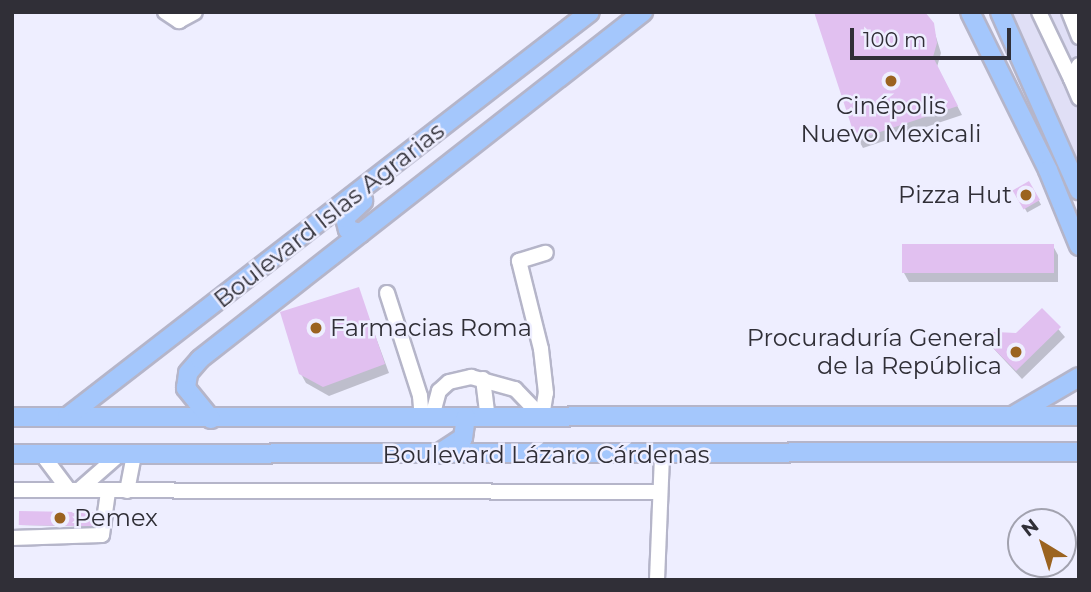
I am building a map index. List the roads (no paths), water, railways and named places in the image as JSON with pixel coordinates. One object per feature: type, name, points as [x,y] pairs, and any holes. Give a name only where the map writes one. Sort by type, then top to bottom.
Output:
[{"type":"main road","name":"Boulevard Islas Agrarias","points":[[67,417],[590,12]]},
{"type":"main road","name":"Boulevard Islas Agrarias","points":[[211,419],[187,393],[186,378],[193,366],[630,18],[643,12]]},
{"type":"main road","points":[[970,12],[1048,170],[1079,246]]},
{"type":"main road","points":[[988,12],[1001,39],[1016,49]]},
{"type":"main road","points":[[1000,12],[1079,190]]},
{"type":"main road","points":[[361,233],[348,230],[345,218],[405,168],[409,152]]},
{"type":"main road","points":[[1048,170],[1061,183],[1079,220]]},
{"type":"main road","points":[[1012,416],[1079,377]]},
{"type":"main road","name":"Boulevard Lázaro Cárdenas","points":[[12,417],[211,419],[1079,416]]},
{"type":"main road","points":[[435,455],[463,438],[466,417]]},
{"type":"main road","name":"Boulevard Lázaro Cárdenas","points":[[12,454],[662,455],[1079,452]]},
{"type":"street","points":[[165,12],[179,20],[195,12]]},
{"type":"street","points":[[1039,12],[1079,98]]},
{"type":"street","points":[[1069,12],[1079,37]]},
{"type":"street","points":[[1071,79],[1079,65]]},
{"type":"street","points":[[542,417],[546,393],[541,349],[519,261],[546,253]]},
{"type":"street","points":[[387,292],[427,417]]},
{"type":"street","points":[[427,417],[435,397],[449,382],[483,379],[515,389],[542,417]]},
{"type":"street","points":[[483,379],[488,417]]},
{"type":"street","points":[[41,453],[74,489]]},
{"type":"street","points":[[74,489],[127,454]]},
{"type":"street","points":[[127,454],[127,491]]},
{"type":"street","points":[[657,580],[662,455]]},
{"type":"street","points":[[12,490],[660,492]]},
{"type":"street","points":[[12,538],[102,535],[108,492]]},
{"type":"place","name":"Cinépolis Nuevo Mexicali","points":[[891,81]]},
{"type":"place","name":"Pizza Hut","points":[[1026,195]]},
{"type":"place","name":"Farmacias Roma","points":[[316,328]]},
{"type":"place","name":"Procuraduría General de la República","points":[[1016,352]]},
{"type":"place","name":"Pemex","points":[[60,518]]}]
